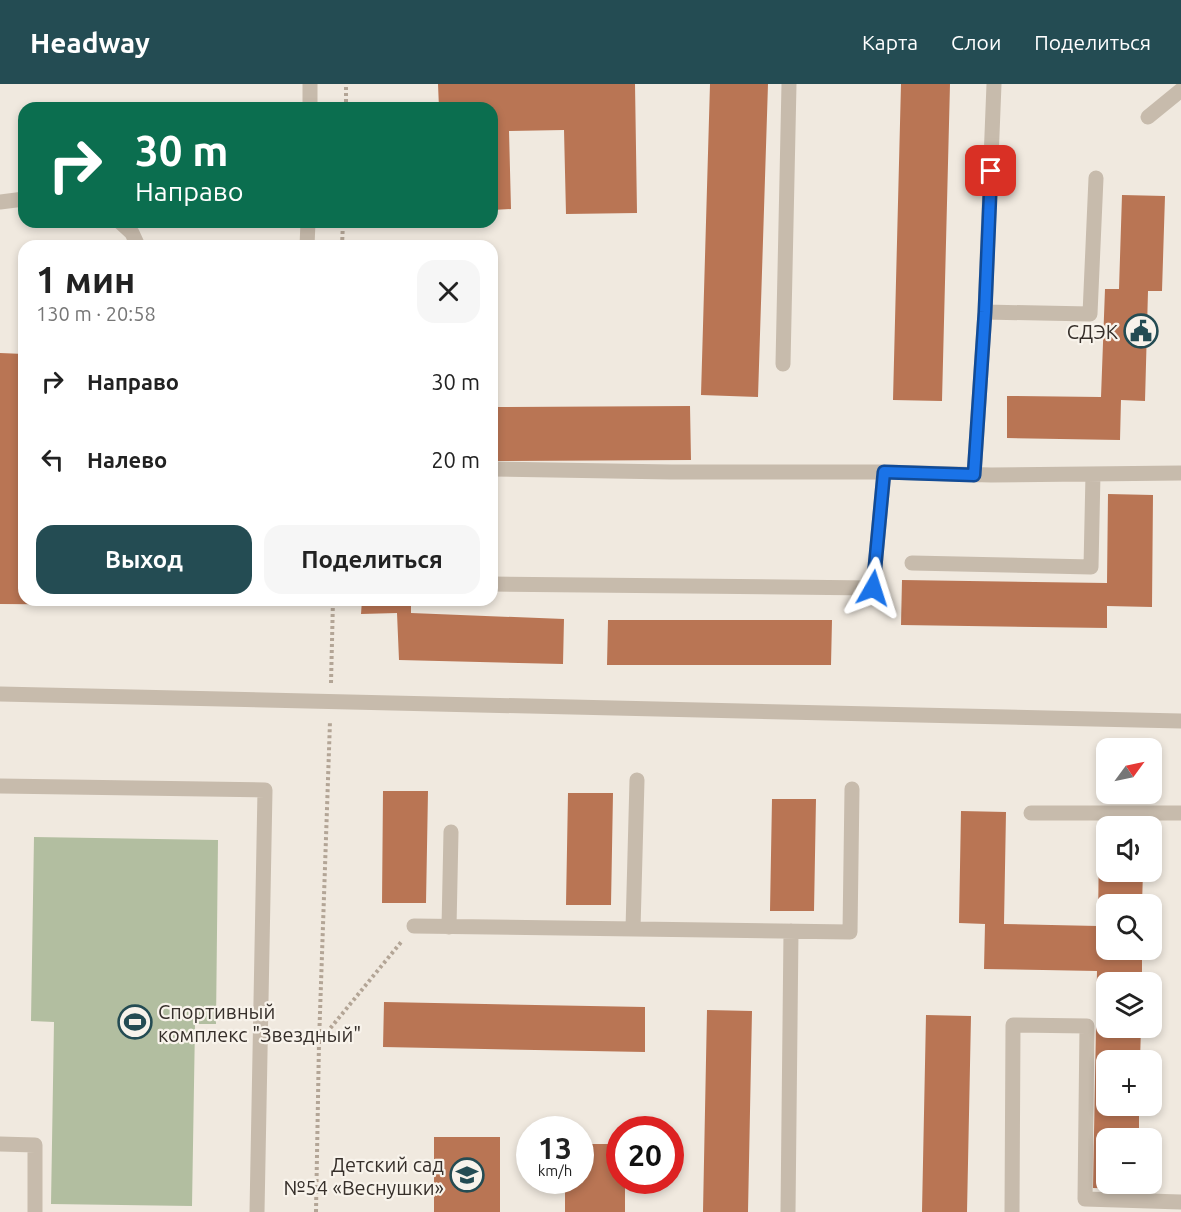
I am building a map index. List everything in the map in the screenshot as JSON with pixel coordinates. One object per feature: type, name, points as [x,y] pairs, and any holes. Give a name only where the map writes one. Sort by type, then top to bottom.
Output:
[{"type":"street","points":[[310,84],[310,102]]},
{"type":"street","points":[[783,364],[789,84]]},
{"type":"street","points":[[974,475],[985,312],[994,84]]},
{"type":"street","points":[[1148,117],[1181,90]]},
{"type":"street","points":[[985,312],[1090,314],[1096,178]]},
{"type":"street","points":[[0,202],[18,200]]},
{"type":"street","points":[[127,228],[135,240]]},
{"type":"street","points":[[498,469],[884,472],[974,475],[1181,473]]},
{"type":"street","points":[[498,584],[873,588],[884,472]]},
{"type":"street","points":[[912,564],[1090,567],[1093,474]]},
{"type":"street","points":[[0,694],[1181,721]]},
{"type":"street","points":[[633,929],[637,780]]},
{"type":"street","points":[[0,786],[265,790],[257,1212]]},
{"type":"street","points":[[414,926],[850,932],[852,789]]},
{"type":"street","points":[[1031,813],[1181,813]]},
{"type":"street","points":[[449,927],[451,832]]},
{"type":"street","points":[[788,1212],[791,931]]},
{"type":"street","points":[[1012,1212],[1013,1025],[1087,1026],[1085,1205],[1181,1202]]},
{"type":"street","points":[[0,1144],[35,1145],[35,1212]]},
{"type":"path","points":[[346,84],[346,102]]},
{"type":"path","points":[[316,1212],[333,606]]},
{"type":"path","points":[[319,1042],[414,926]]},
{"type":"green space","name":"Спортивный комплекс \"Звездный\"","points":[[34,837],[218,840],[216,1024],[195,1024],[192,1206],[51,1204],[54,1022],[31,1021]]},
{"type":"building","points":[[438,84],[635,84],[637,213],[566,214],[564,130],[509,131],[511,209],[498,210],[498,102],[439,102]]},
{"type":"building","points":[[710,84],[768,84],[758,397],[701,395]]},
{"type":"building","points":[[901,84],[950,84],[942,401],[893,400]]},
{"type":"building","points":[[1122,195],[1165,196],[1162,291],[1148,291],[1145,401],[1121,400],[1120,440],[1007,438],[1007,396],[1101,397],[1105,289],[1119,289]]},
{"type":"building","points":[[0,353],[18,354],[18,604],[0,604]]},
{"type":"building","points":[[690,406],[691,460],[498,461],[498,407]]},
{"type":"building","points":[[1108,494],[1153,495],[1152,607],[1107,606],[1107,628],[901,625],[902,580],[1107,583]]},
{"type":"building","points":[[362,606],[411,606],[411,613],[564,619],[563,664],[399,660],[397,613],[361,614]]},
{"type":"building","points":[[608,620],[832,620],[831,665],[607,665]]},
{"type":"building","points":[[383,791],[428,791],[426,903],[382,903]]},
{"type":"building","points":[[568,793],[613,793],[611,905],[566,905]]},
{"type":"building","points":[[772,799],[816,799],[814,911],[770,911]]},
{"type":"building","points":[[961,811],[1006,812],[1004,924],[1096,926],[1096,960],[1142,960],[1142,972],[984,969],[985,924],[959,923]]},
{"type":"building","points":[[1098,882],[1143,882],[1142,894],[1098,894]]},
{"type":"building","points":[[384,1002],[645,1007],[645,1052],[383,1047]]},
{"type":"building","points":[[707,1010],[752,1011],[748,1212],[703,1212]]},
{"type":"building","points":[[926,1015],[971,1016],[967,1212],[922,1212]]},
{"type":"building","points":[[1096,1025],[1096,1038],[1141,1038],[1140,1050],[1096,1050],[1096,1116],[1139,1116],[1139,1128],[1096,1128],[1096,1188],[1093,1188]]},
{"type":"building","name":"Детский сад №54 «Веснушки»","points":[[434,1137],[500,1137],[500,1212],[434,1212]]},
{"type":"building","points":[[594,1144],[606,1144],[606,1194],[625,1194],[625,1212],[565,1212],[565,1194],[594,1194]]},
{"type":"place","name":"СДЭК","points":[[1141,331]]},
{"type":"place","name":"Спортивный комплекс \"Звездный\"","points":[[135,1022]]},
{"type":"place","name":"Детский сад №54 «Веснушки»","points":[[467,1175]]},
{"type":"route","points":[[873,588],[884,472],[974,475],[985,312],[991,171]]}]
